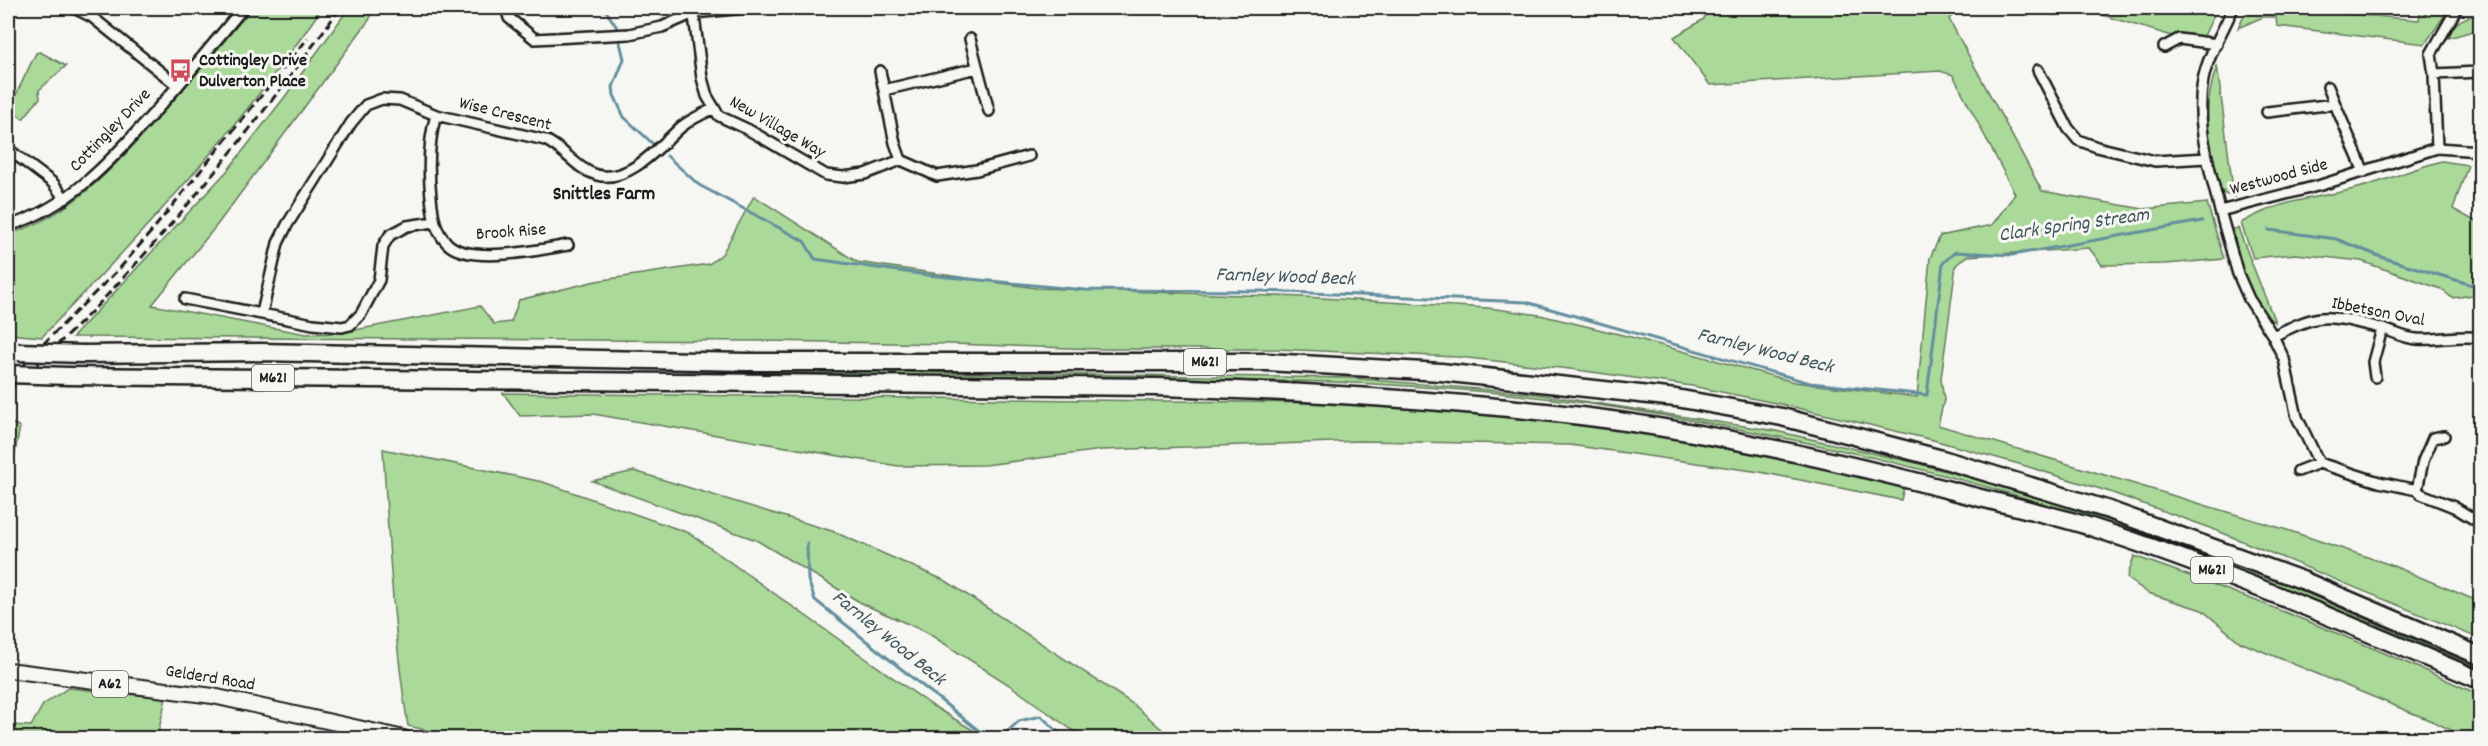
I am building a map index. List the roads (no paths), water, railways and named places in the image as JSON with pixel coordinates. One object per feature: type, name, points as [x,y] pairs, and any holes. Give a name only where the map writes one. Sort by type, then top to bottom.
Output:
[{"type":"highway","name":"M621","points":[[13,352],[84,354],[259,352],[747,362],[1267,362],[1441,372],[1676,398],[1782,417],[1941,459],[2109,510],[2302,580],[2481,656]]},
{"type":"highway","name":"M621","points":[[8,374],[1157,387],[1329,393],[1559,413],[1680,431],[1886,474],[2088,526],[2281,596],[2481,680]]},
{"type":"main road","name":"Gelderd Road","points":[[8,670],[213,696],[404,738]]},
{"type":"street","points":[[74,8],[92,17],[178,86]]},
{"type":"street","name":"Cottingley Drive","points":[[8,226],[42,213],[65,199],[108,162],[178,86],[243,8]]},
{"type":"street","points":[[506,8],[509,18],[535,39],[629,34],[662,27],[693,10],[745,8]]},
{"type":"street","points":[[794,8],[814,8]]},
{"type":"street","name":"Westwood Side","points":[[2233,8],[2209,61],[2201,99],[2202,128],[2207,158],[2220,211],[2364,172],[2438,148],[2481,151]]},
{"type":"street","points":[[2438,148],[2431,54],[2457,8]]},
{"type":"street","name":"New Village Way","points":[[693,10],[702,78],[713,109],[726,121],[747,129],[826,175],[843,177],[865,174],[901,160]]},
{"type":"street","points":[[970,39],[989,111]]},
{"type":"street","points":[[2164,47],[2179,39],[2217,44]]},
{"type":"street","points":[[884,90],[977,68]]},
{"type":"street","points":[[2038,70],[2068,128],[2078,140],[2097,147],[2155,160],[2207,158]]},
{"type":"street","points":[[880,71],[901,160],[937,176],[969,172],[1029,156]]},
{"type":"street","points":[[2434,74],[2481,72]]},
{"type":"street","points":[[2328,87],[2364,172]]},
{"type":"street","name":"Wise Crescent","points":[[262,314],[278,243],[360,110],[366,105],[388,98],[411,103],[435,115],[545,140],[559,146],[581,168],[598,176],[617,177],[648,157],[683,126],[713,109]]},
{"type":"street","points":[[2266,112],[2335,104]]},
{"type":"street","name":"Brook Rise","points":[[435,115],[430,133],[428,170],[434,222],[449,246],[476,255],[568,245]]},
{"type":"street","points":[[8,148],[53,183],[65,199]]},
{"type":"street","points":[[2220,211],[2238,274],[2249,299],[2273,336],[2284,359],[2297,417],[2319,463]]},
{"type":"street","points":[[185,299],[329,326],[350,326],[362,314],[379,280],[383,246],[390,235],[407,226],[434,222]]},
{"type":"street","name":"Ibbetson Oval","points":[[2273,336],[2294,326],[2321,318],[2343,320],[2414,339],[2481,338]]},
{"type":"street","points":[[2375,377],[2373,362],[2382,329]]},
{"type":"street","points":[[2417,490],[2428,446],[2433,438],[2444,436]]},
{"type":"street","points":[[2298,471],[2319,463],[2379,482],[2417,490],[2421,494],[2454,507],[2481,524]]},
{"type":"waterway","name":"Farnley Wood Beck","points":[[604,8],[616,26],[624,59],[613,87],[614,95],[624,117],[652,143]]},
{"type":"waterway","name":"Farnley Wood Beck","points":[[667,156],[699,185],[804,241],[815,259],[927,275],[1085,290],[1261,291],[1526,302],[1810,383],[1927,395],[1943,263],[1955,252],[2012,255],[2202,221]]},
{"type":"waterway","name":"Clark Spring Stream","points":[[2269,230],[2336,239],[2384,258],[2472,285],[2480,285]]},
{"type":"waterway","name":"Farnley Wood Beck","points":[[807,543],[808,580],[815,600],[988,738]]},
{"type":"waterway","name":"Farnley Wood Beck","points":[[1000,738],[1019,721],[1041,716],[1062,738]]},
{"type":"railway","points":[[8,392],[96,307],[193,199],[254,124],[340,8]]},
{"type":"railway","points":[[14,373],[120,268],[308,38]]},
{"type":"place","name":"Cottingley Drive Dulverton Place","points":[[181,71]]},
{"type":"district","name":"Snittles Farm","points":[[604,195]]}]
